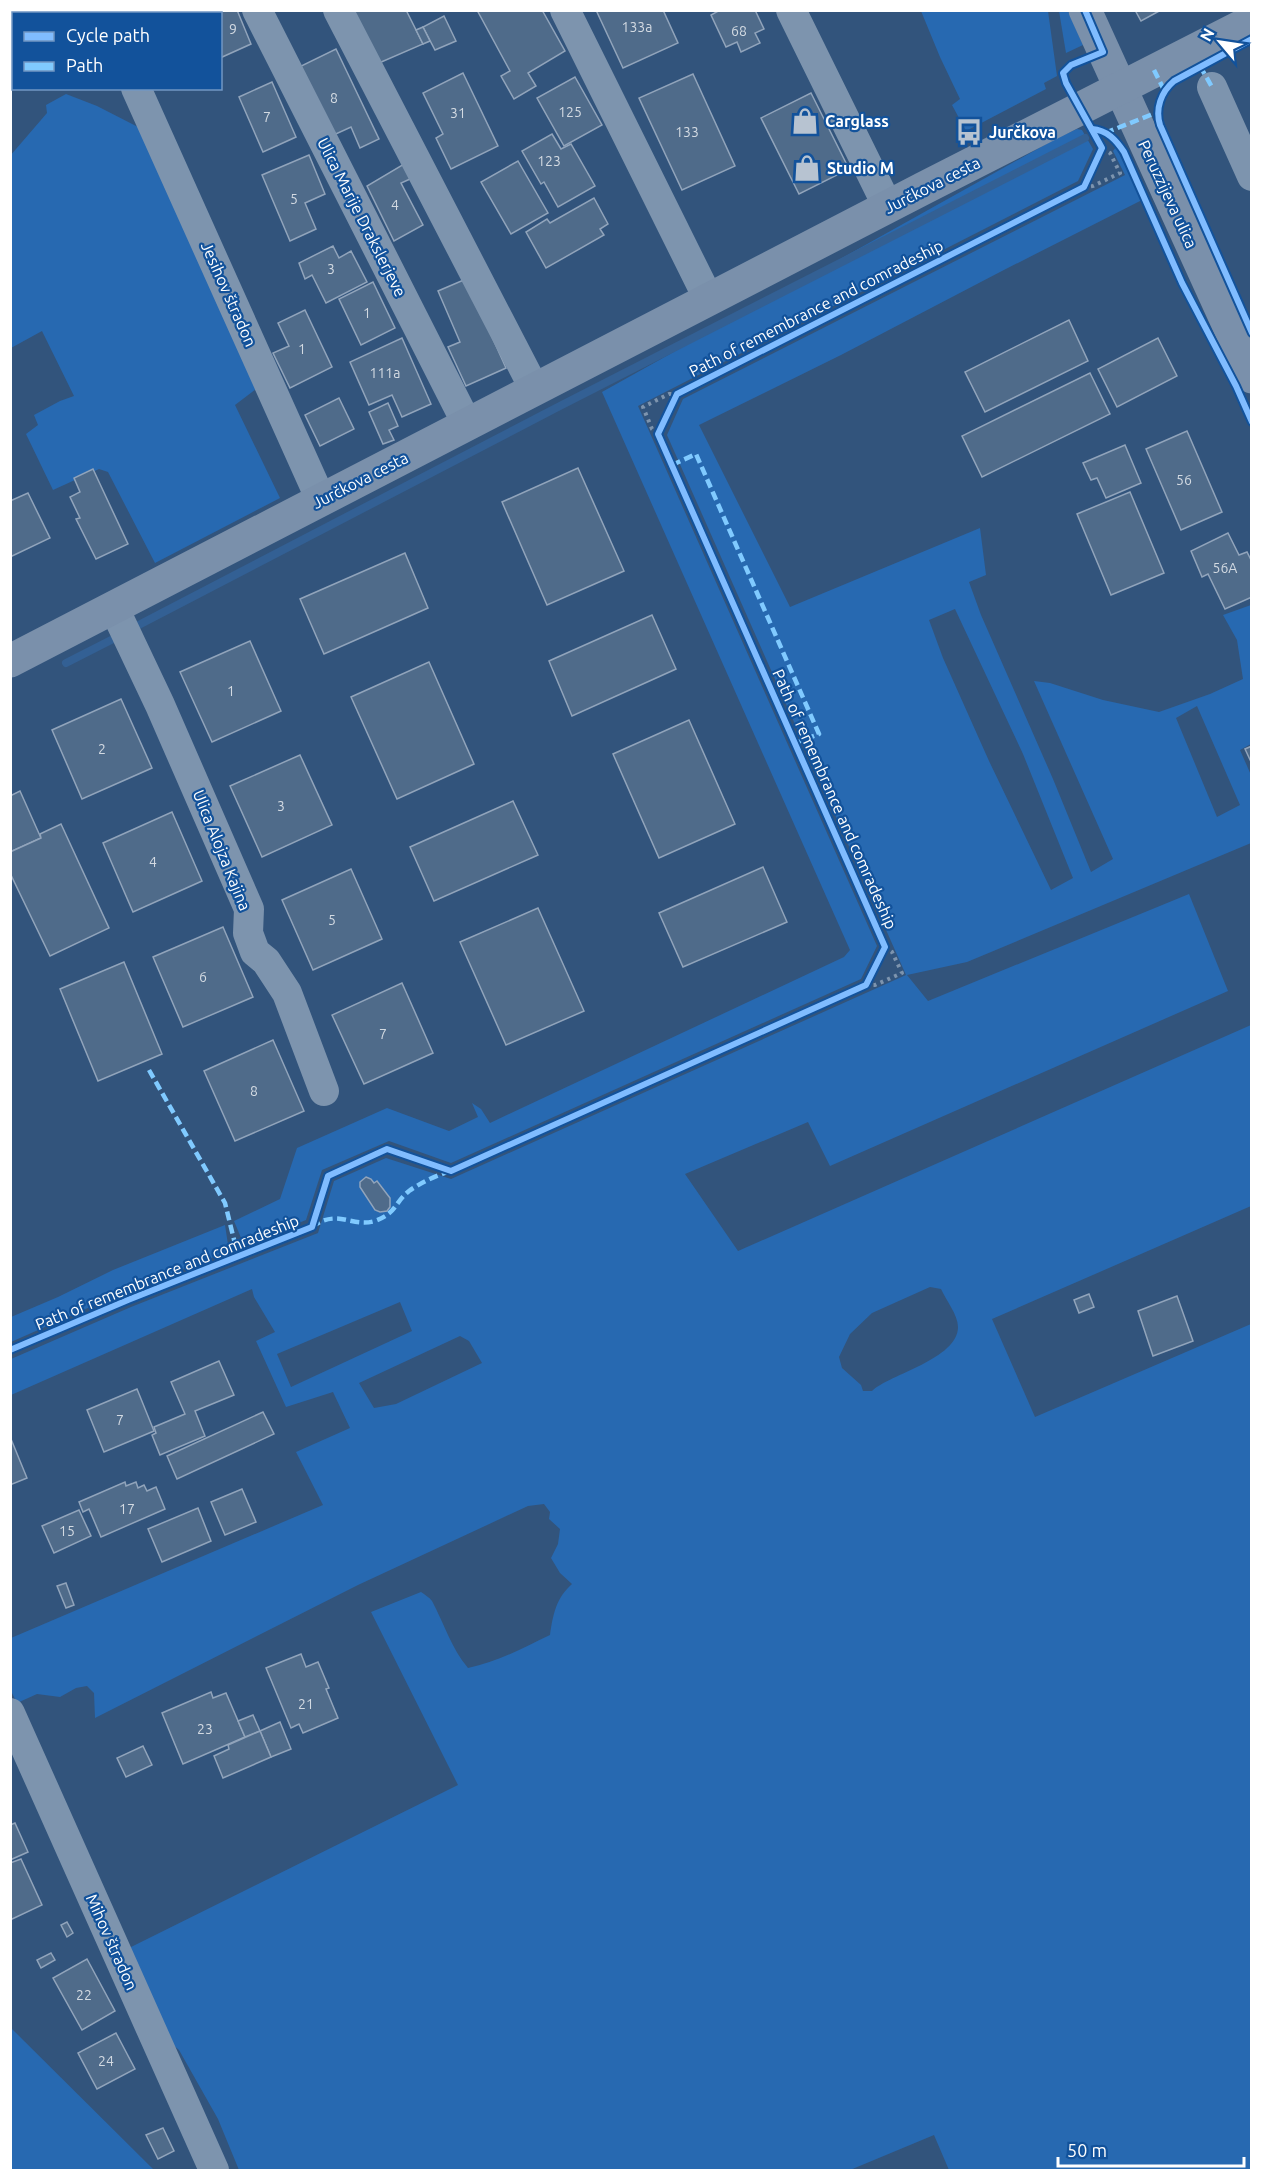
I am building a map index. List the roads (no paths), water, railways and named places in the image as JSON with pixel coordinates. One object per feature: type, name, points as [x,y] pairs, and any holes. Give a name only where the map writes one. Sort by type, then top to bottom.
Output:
[{"type":"main road","name":"Peruzzijeva ulica","points":[[1085,10],[1251,376]]},
{"type":"main road","name":"Jurčkova cesta","points":[[10,661],[122,626],[321,500],[1251,21]]},
{"type":"street","name":"Ulica Marije Drakslerjeve","points":[[257,10],[467,424]]},
{"type":"street","points":[[338,10],[535,390]]},
{"type":"street","points":[[565,10],[709,300]]},
{"type":"street","points":[[791,10],[888,207]]},
{"type":"street","points":[[1212,87],[1251,176]]},
{"type":"street","name":"Jesihov štradon","points":[[137,90],[321,500]]},
{"type":"street","name":"Ulica Alojza Kajina","points":[[122,626],[160,705],[249,909],[248,933],[255,952],[266,961],[287,993],[324,1090]]},
{"type":"street","name":"Mihov štradon","points":[[10,1713],[214,2170]]},
{"type":"waterway","points":[[131,629],[556,408],[1085,138]]},
{"type":"waterway","points":[[66,663],[121,635]]},
{"type":"place","name":"Carglass","points":[[805,121]]},
{"type":"place","name":"Jurčkova","points":[[969,132]]},
{"type":"place","name":"Studio M","points":[[807,168]]}]
